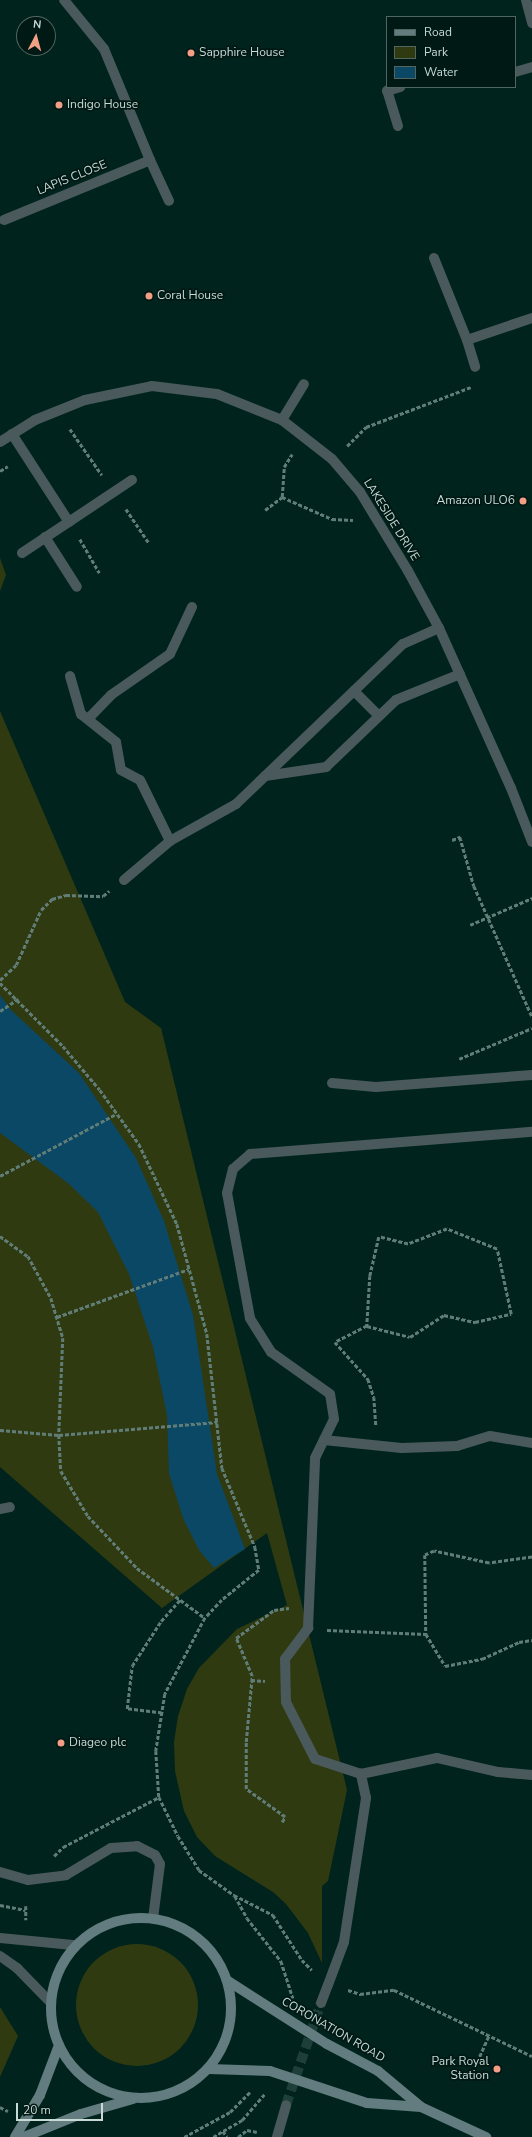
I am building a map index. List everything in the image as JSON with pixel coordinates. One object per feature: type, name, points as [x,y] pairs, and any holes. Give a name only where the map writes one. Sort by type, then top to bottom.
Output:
[{"type":"street","points":[[64,0],[104,48],[150,160],[169,201]]},
{"type":"street","points":[[526,0],[532,23]]},
{"type":"street","points":[[516,72],[532,66]]},
{"type":"street","points":[[397,88],[387,91],[398,126]]},
{"type":"street","name":"LAPIS CLOSE","points":[[4,220],[150,160]]},
{"type":"street","points":[[434,258],[467,340],[475,367]]},
{"type":"street","points":[[467,340],[532,318]]},
{"type":"street","points":[[282,420],[304,384]]},
{"type":"street","name":"LAKESIDE DRIVE","points":[[0,442],[35,420],[85,400],[152,386],[217,394],[282,420],[332,459],[360,492],[377,520],[439,628],[511,788],[532,842]]},
{"type":"street","points":[[12,434],[69,522]]},
{"type":"street","points":[[22,553],[132,480]]},
{"type":"street","points":[[46,537],[77,587]]},
{"type":"street","points":[[88,720],[111,695],[170,654],[192,607]]},
{"type":"street","points":[[124,880],[170,841],[236,804],[403,644],[439,628]]},
{"type":"street","points":[[265,776],[326,767],[396,700],[460,674]]},
{"type":"street","points":[[70,676],[81,714],[116,742],[121,770],[140,780],[170,841]]},
{"type":"street","points":[[354,691],[379,716]]},
{"type":"street","points":[[332,1083],[376,1087],[532,1075]]},
{"type":"street","points":[[532,1132],[250,1154],[233,1170],[227,1194],[250,1318],[271,1352],[330,1394],[334,1419],[315,1458],[308,1628],[285,1659],[286,1702],[314,1759],[361,1774],[437,1758],[498,1772],[532,1775]]},
{"type":"street","points":[[324,1440],[402,1448],[457,1446],[490,1436],[532,1443]]},
{"type":"street","points":[[0,1509],[10,1507]]},
{"type":"street","points":[[322,2003],[344,1942],[366,1798],[361,1774]]},
{"type":"street","points":[[0,1872],[28,1880],[66,1875],[111,1848],[137,1846],[155,1855],[160,1864],[153,1920]]},
{"type":"street","points":[[24,2137],[81,2114],[135,2098],[166,2095],[194,2082],[209,2069],[222,2050],[229,2031],[232,2012],[228,1981],[215,1956],[192,1933],[178,1926],[153,1920],[128,1918],[100,1926],[73,1945],[58,1972],[51,2003],[53,2028],[68,2063],[86,2081],[104,2091],[135,2098]]},
{"type":"street","points":[[0,1938],[73,1945]]},
{"type":"street","points":[[0,1956],[17,1968],[51,2003]]},
{"type":"street","name":"CORONATION ROAD","points":[[228,1981],[326,2044],[378,2070],[422,2107],[486,2137]]},
{"type":"street","points":[[15,2137],[40,2095],[59,2045]]},
{"type":"street","name":"CORONATION ROAD","points":[[209,2069],[270,2071],[367,2103],[422,2107]]},
{"type":"street","points":[[277,2137],[286,2106]]},
{"type":"path","points":[[332,459],[366,428],[482,383],[475,367]]},
{"type":"path","points":[[265,510],[282,497],[284,467],[303,436]]},
{"type":"path","points":[[0,471],[7,466]]},
{"type":"path","points":[[282,497],[332,519],[377,520]]},
{"type":"path","points":[[69,522],[100,573]]},
{"type":"path","points":[[452,840],[460,837],[474,886],[532,1016]]},
{"type":"path","points":[[124,880],[103,896],[66,895],[52,899],[41,910],[16,965],[0,982],[63,1046],[100,1090],[148,1162],[177,1224],[207,1334],[215,1422],[222,1468],[255,1547],[259,1570],[222,1600],[205,1618],[165,1694],[156,1751],[159,1796],[178,1836],[199,1870],[234,1895],[273,1915],[302,1960],[328,1985],[360,1994],[394,1990],[532,2056]]},
{"type":"path","points":[[470,925],[532,898]]},
{"type":"path","points":[[0,1011],[18,1000]]},
{"type":"path","points":[[454,1061],[532,1028]]},
{"type":"path","points":[[0,1176],[116,1114]]},
{"type":"path","points":[[367,1326],[370,1276],[379,1237],[408,1244],[447,1229],[497,1249],[511,1314],[475,1322],[444,1315],[410,1337],[367,1326],[335,1342],[368,1379],[374,1397],[377,1445]]},
{"type":"path","points":[[0,1236],[28,1256],[51,1298],[63,1338],[59,1435],[61,1471],[88,1516],[138,1568],[205,1618]]},
{"type":"path","points":[[57,1317],[189,1268]]},
{"type":"path","points":[[0,1430],[59,1435],[215,1422]]},
{"type":"path","points":[[532,1557],[489,1563],[434,1551],[425,1555],[426,1634],[446,1666],[482,1659],[519,1642],[532,1640]]},
{"type":"path","points":[[162,1714],[127,1709],[132,1666],[162,1621],[180,1600]]},
{"type":"path","points":[[282,1822],[285,1817],[246,1789],[246,1742],[252,1676],[236,1638],[274,1610],[309,1605]]},
{"type":"path","points":[[308,1628],[426,1634]]},
{"type":"path","points":[[234,1895],[247,1918],[282,1961],[293,1998]]},
{"type":"path","points":[[0,1906],[26,1910]]},
{"type":"path","points":[[26,1906],[27,1922]]},
{"type":"path","points":[[472,2073],[489,2035]]},
{"type":"path","points":[[184,2137],[230,2112],[250,2092]]},
{"type":"path","points":[[213,2137],[242,2120],[265,2094]]},
{"type":"path","points":[[238,2137],[247,2130]]},
{"type":"path","points":[[223,2131],[227,2137]]},
{"type":"green space","points":[[0,558],[6,575],[0,591]]},
{"type":"green space","points":[[0,711],[125,1002],[161,1028],[347,1790],[328,1881],[322,1886],[322,1963],[308,1933],[286,1904],[273,1892],[215,1856],[197,1837],[184,1811],[175,1771],[174,1742],[178,1716],[187,1689],[199,1668],[237,1629],[287,1605],[267,1533],[162,1608],[0,1467]]},
{"type":"green space","points":[[137,1944],[149,1945],[160,1949],[171,1954],[180,1962],[188,1971],[193,1982],[197,1993],[197,2017],[193,2028],[188,2039],[180,2048],[171,2056],[160,2061],[149,2065],[137,2066],[125,2065],[114,2061],[103,2056],[94,2048],[86,2039],[81,2028],[77,2017],[76,2005],[77,1993],[81,1982],[86,1971],[94,1962],[103,1954],[114,1949],[125,1945]]},
{"type":"green space","points":[[0,2007],[18,2036],[0,2077]]},
{"type":"water","points":[[0,995],[11,1010],[79,1073],[136,1158],[164,1221],[193,1315],[217,1474],[245,1549],[214,1568],[199,1550],[183,1518],[169,1473],[167,1415],[153,1347],[129,1274],[98,1212],[68,1183],[0,1133]]},
{"type":"tunnel","points":[[286,2105],[321,2003]]},
{"type":"place","name":"Sapphire House","points":[[191,53]]},
{"type":"place","name":"Indigo House","points":[[59,105]]},
{"type":"place","name":"Coral House","points":[[149,296]]},
{"type":"place","name":"Amazon ULO6","points":[[523,501]]},
{"type":"place","name":"Diageo plc","points":[[61,1743]]},
{"type":"place","name":"Park Royal Station","points":[[497,2069]]}]
